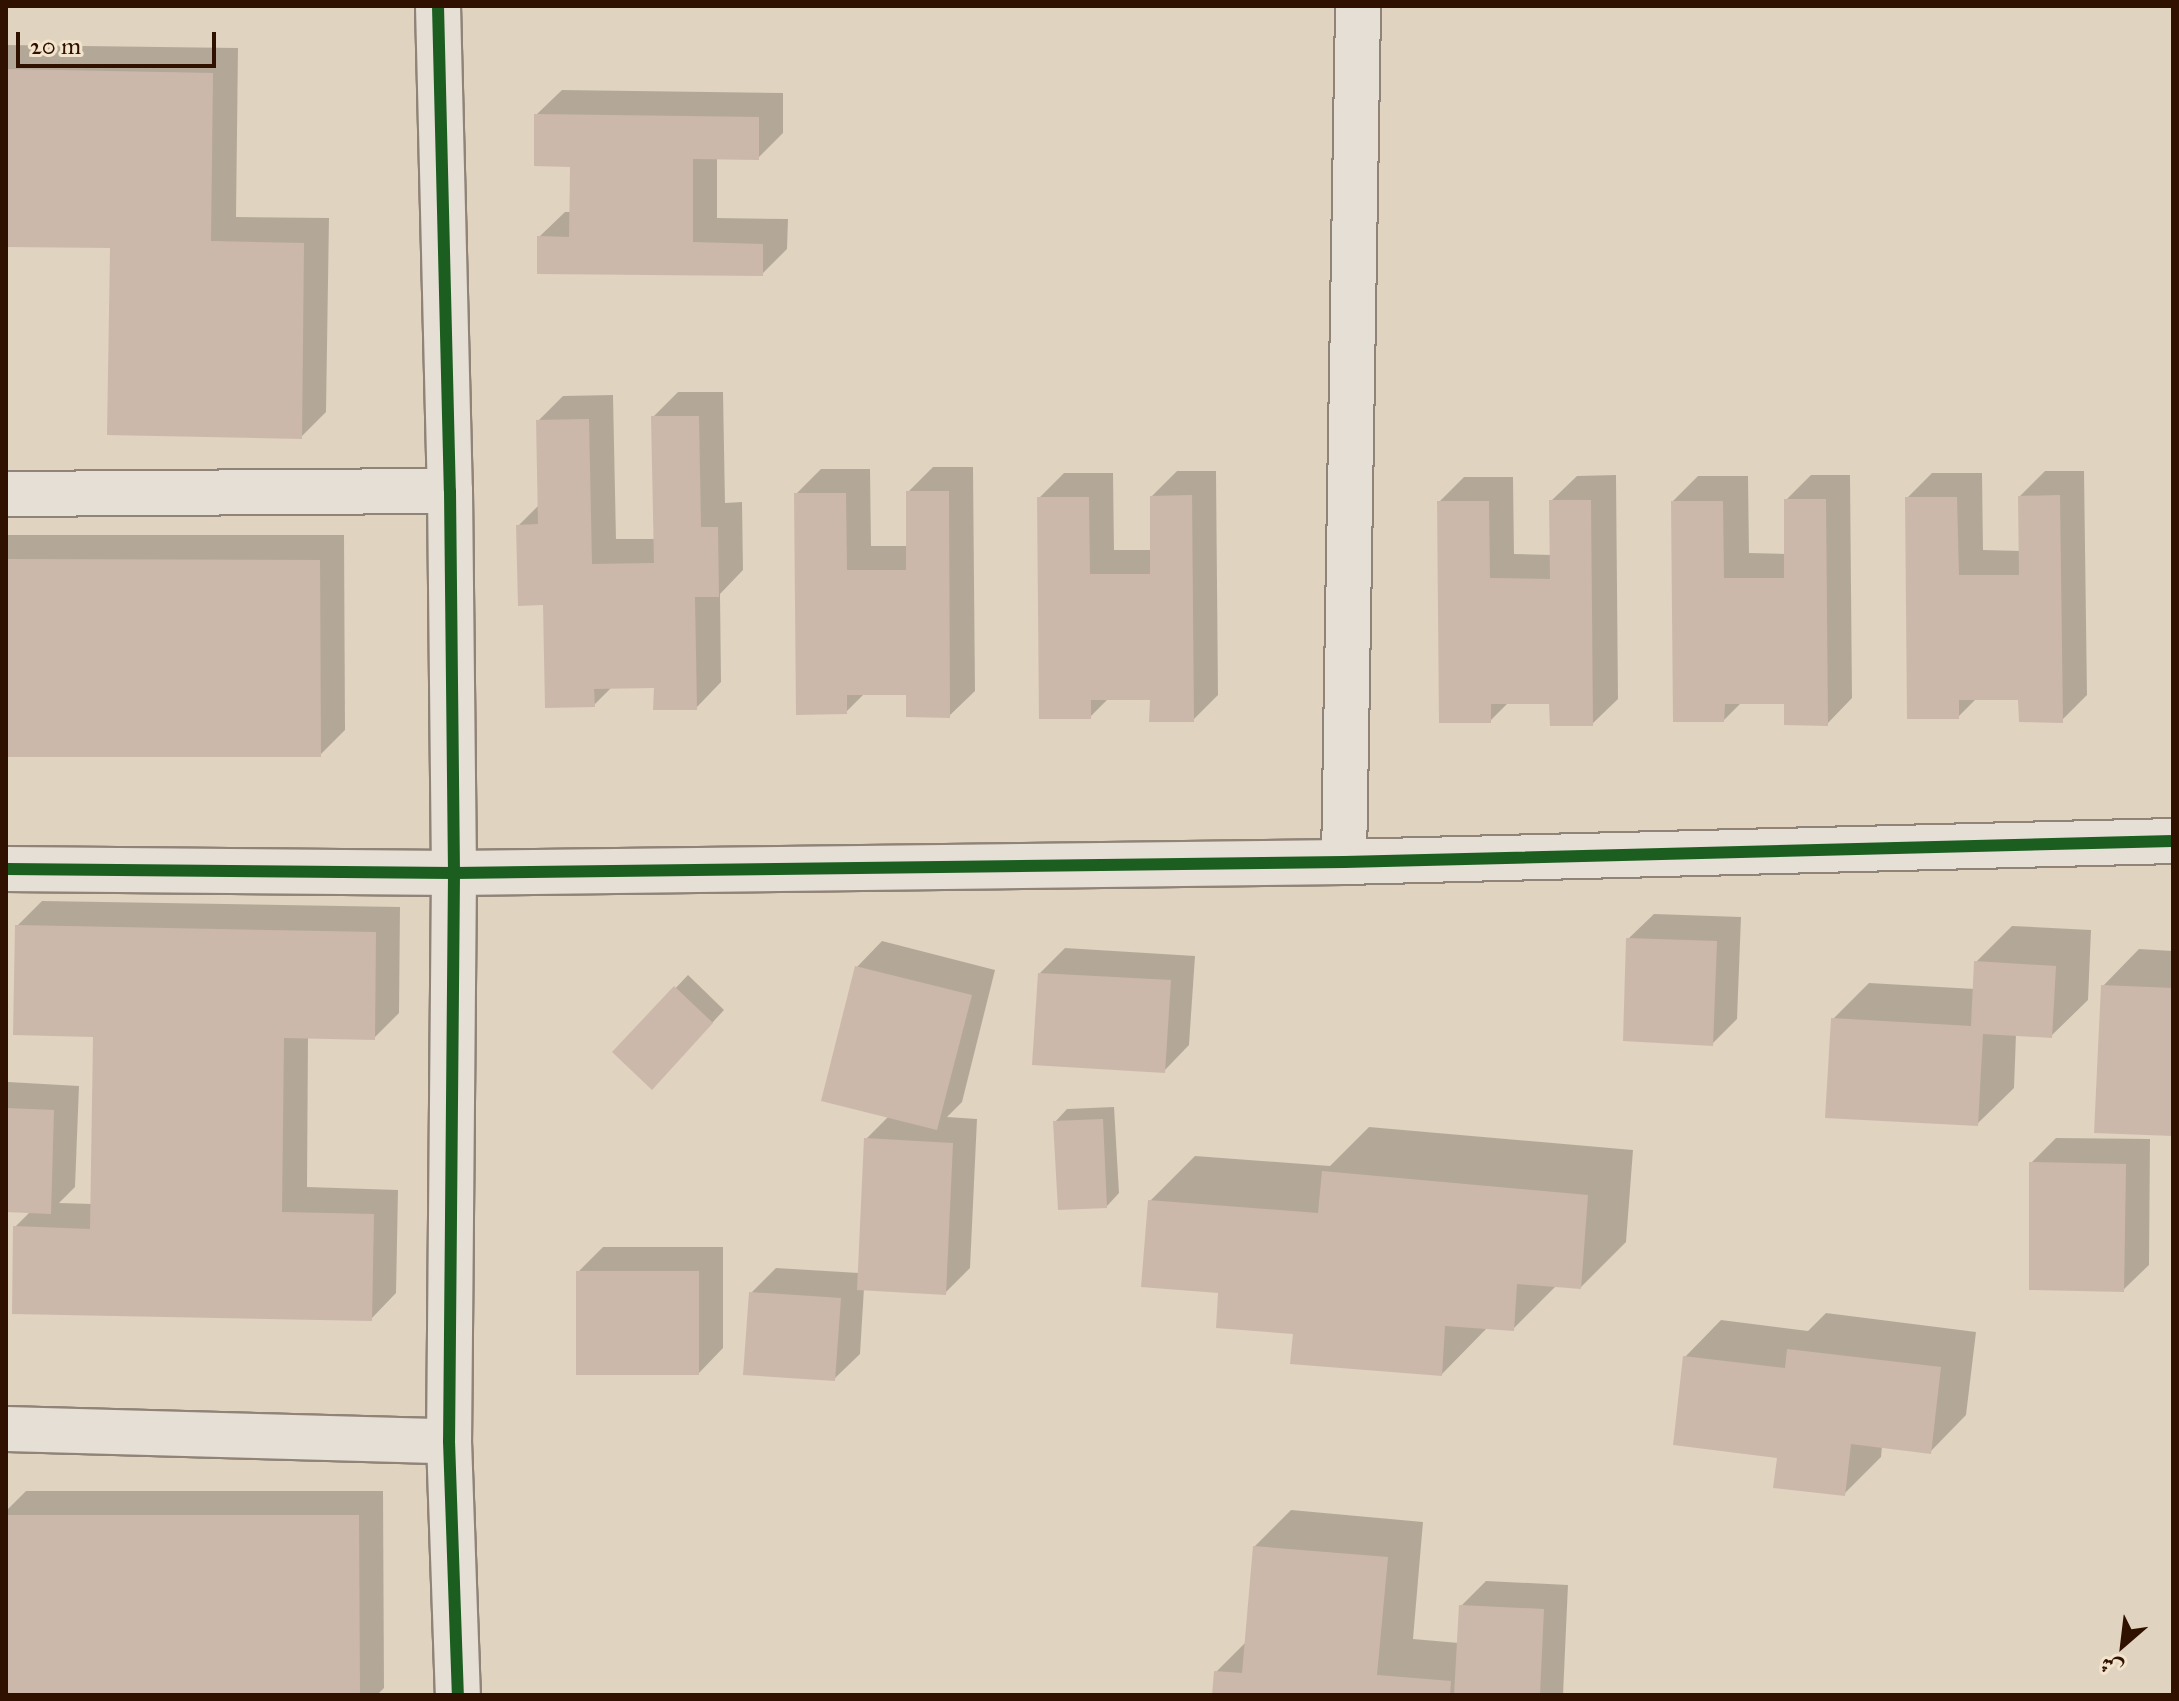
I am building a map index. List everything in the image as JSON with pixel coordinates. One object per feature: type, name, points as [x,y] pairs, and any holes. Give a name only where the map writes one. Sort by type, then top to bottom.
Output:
[{"type":"street","points":[[438,6],[450,491],[454,873],[449,1441],[458,1695]]},
{"type":"street","points":[[1344,862],[1358,6]]},
{"type":"street","points":[[6,494],[450,491]]},
{"type":"street","points":[[6,869],[454,873],[1344,862],[2173,841]]},
{"type":"street","points":[[6,1429],[449,1441]]},
{"type":"building","points":[[6,69],[213,73],[211,241],[304,243],[302,439],[107,435],[110,248],[6,247]]},
{"type":"building","points":[[534,114],[759,117],[759,160],[693,159],[693,242],[763,244],[763,276],[537,274],[537,236],[569,237],[570,167],[534,166]]},
{"type":"building","points":[[651,416],[699,416],[701,527],[718,527],[719,597],[695,597],[697,710],[653,710],[654,688],[594,689],[595,707],[545,708],[543,605],[518,606],[516,525],[538,524],[536,420],[589,419],[592,564],[654,563]]},
{"type":"building","points":[[906,491],[949,491],[950,718],[906,717],[906,695],[847,695],[847,714],[796,715],[794,493],[846,493],[847,570],[906,570]]},
{"type":"building","points":[[1192,495],[1194,722],[1149,722],[1150,700],[1091,700],[1091,719],[1039,719],[1037,497],[1089,497],[1090,574],[1150,574],[1150,496]]},
{"type":"building","points":[[2060,495],[2063,723],[2019,722],[2018,700],[1959,700],[1959,719],[1907,719],[1905,497],[1957,497],[1959,575],[2019,575],[2018,496]]},
{"type":"building","points":[[1784,499],[1826,499],[1828,726],[1784,725],[1784,704],[1725,704],[1724,722],[1673,722],[1671,501],[1723,501],[1724,578],[1784,578]]},
{"type":"building","points":[[1549,500],[1591,500],[1593,726],[1550,726],[1549,704],[1491,704],[1491,723],[1439,723],[1437,501],[1489,501],[1490,578],[1550,579]]},
{"type":"building","points":[[6,559],[320,560],[321,757],[6,757]]},
{"type":"building","points":[[15,925],[376,932],[375,1040],[284,1038],[282,1212],[374,1214],[372,1321],[12,1314],[13,1226],[90,1229],[93,1037],[13,1035]]},
{"type":"building","points":[[1626,938],[1717,941],[1713,1046],[1623,1041]]},
{"type":"building","points":[[1974,961],[2056,966],[2052,1038],[1983,1034],[1978,1126],[1825,1118],[1831,1018],[1971,1026]]},
{"type":"building","points":[[855,966],[972,995],[937,1130],[821,1101]]},
{"type":"building","points":[[1038,973],[1171,980],[1165,1073],[1032,1065]]},
{"type":"building","points":[[2101,985],[2173,988],[2173,1136],[2094,1133]]},
{"type":"building","points":[[674,986],[713,1023],[652,1090],[612,1052]]},
{"type":"building","points":[[6,1108],[54,1110],[51,1214],[6,1212]]},
{"type":"building","points":[[1103,1119],[1107,1208],[1058,1210],[1053,1121]]},
{"type":"building","points":[[864,1138],[953,1143],[946,1295],[857,1290]]},
{"type":"building","points":[[2029,1162],[2126,1164],[2124,1292],[2029,1290]]},
{"type":"building","points":[[1322,1171],[1588,1195],[1581,1289],[1517,1284],[1514,1331],[1445,1326],[1442,1376],[1290,1364],[1293,1334],[1216,1328],[1218,1293],[1141,1287],[1148,1200],[1318,1213]]},
{"type":"building","points":[[576,1271],[699,1271],[699,1375],[576,1375]]},
{"type":"building","points":[[749,1292],[841,1298],[835,1381],[743,1375]]},
{"type":"building","points":[[1787,1349],[1941,1367],[1931,1454],[1851,1444],[1845,1496],[1773,1488],[1777,1458],[1673,1445],[1683,1356],[1785,1368]]},
{"type":"building","points":[[6,1515],[359,1515],[360,1695],[6,1695]]},
{"type":"building","points":[[1253,1546],[1388,1557],[1377,1675],[1451,1681],[1450,1695],[1212,1695],[1214,1671],[1242,1673]]},
{"type":"building","points":[[1459,1605],[1544,1609],[1540,1695],[1454,1695]]},
{"type":"cycle path","points":[[438,6],[450,491],[454,873],[449,1441],[458,1695]]},
{"type":"cycle path","points":[[6,869],[454,873],[1344,862],[2173,841]]}]
